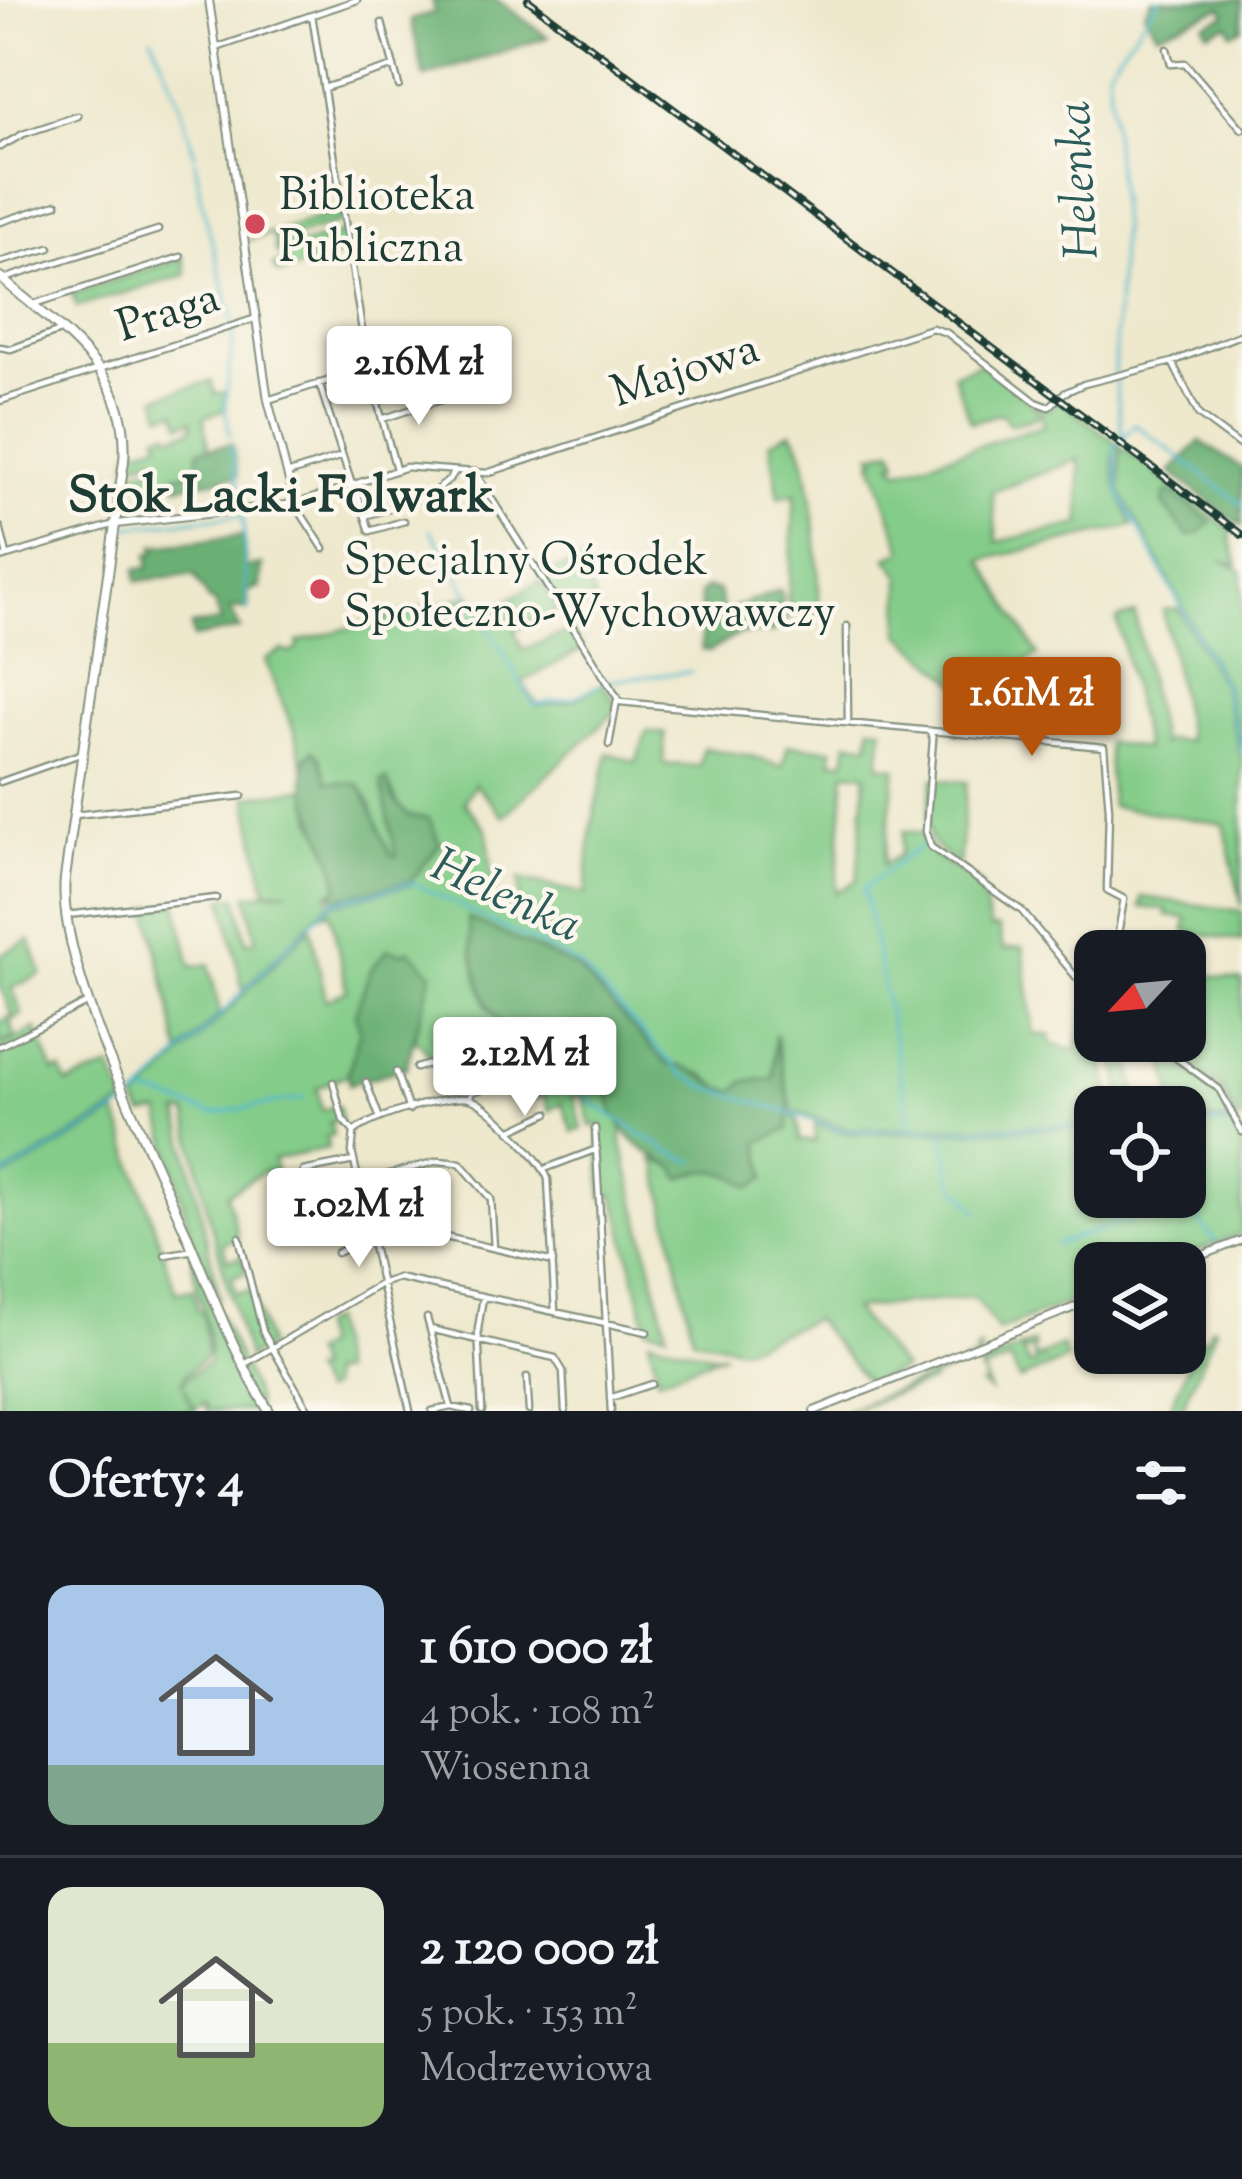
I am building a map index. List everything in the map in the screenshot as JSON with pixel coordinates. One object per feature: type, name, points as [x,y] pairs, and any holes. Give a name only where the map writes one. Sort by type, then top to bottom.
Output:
[{"type":"main road","points":[[1,279],[100,369],[119,402],[125,428],[116,524],[64,890],[65,915],[90,1001],[132,1108],[243,1365],[269,1411]]},
{"type":"street","points":[[209,0],[268,400],[296,504],[324,549]]},
{"type":"street","points":[[216,48],[357,0]]},
{"type":"street","points":[[312,15],[368,368],[396,470]]},
{"type":"street","points":[[382,22],[399,86]]},
{"type":"street","points":[[1167,49],[1169,63],[1185,63],[1242,129]]},
{"type":"street","points":[[324,88],[394,66]]},
{"type":"street","points":[[0,147],[78,116]]},
{"type":"street","points":[[0,223],[56,204]]},
{"type":"street","points":[[1,279],[158,230]]},
{"type":"street","points":[[0,262],[50,248]]},
{"type":"street","points":[[31,305],[181,257]]},
{"type":"street","name":"Praga","points":[[0,400],[256,318]]},
{"type":"street","name":"Majowa","points":[[116,524],[296,504],[406,467],[476,474],[932,328],[947,333],[1049,407],[1084,384],[1172,362],[1242,334]]},
{"type":"street","points":[[0,347],[11,349],[60,331]]},
{"type":"street","points":[[372,381],[436,361]]},
{"type":"street","points":[[1172,362],[1198,416],[1242,447]]},
{"type":"street","points":[[268,400],[368,368]]},
{"type":"street","points":[[320,383],[370,531],[404,521]]},
{"type":"street","points":[[382,418],[443,399]]},
{"type":"street","points":[[287,474],[342,456]]},
{"type":"street","points":[[365,516],[414,500],[450,480],[454,472]]},
{"type":"street","points":[[476,474],[617,700],[609,745]]},
{"type":"street","points":[[0,527],[3,557],[116,524]]},
{"type":"street","points":[[847,626],[848,723]]},
{"type":"street","points":[[617,700],[1104,747],[1109,808],[1107,890],[1124,898],[1119,930]]},
{"type":"street","points":[[930,731],[926,831],[931,847],[1022,910],[1074,974]]},
{"type":"street","points":[[0,782],[84,754]]},
{"type":"street","points":[[75,815],[242,796]]},
{"type":"street","points":[[65,915],[216,898]]},
{"type":"street","points":[[0,1046],[90,1001]]},
{"type":"street","points":[[416,1068],[482,1049],[525,1071],[521,1077],[472,1092],[469,1099]]},
{"type":"street","points":[[1183,1062],[1220,1089],[1242,1132]]},
{"type":"street","points":[[396,1072],[410,1110]]},
{"type":"street","points":[[333,1082],[343,1120],[354,1132]]},
{"type":"street","points":[[366,1082],[380,1118]]},
{"type":"street","points":[[410,1411],[348,1146],[354,1132],[380,1118],[451,1099],[469,1099],[509,1132],[544,1169],[555,1312]]},
{"type":"street","points":[[509,1132],[548,1113]]},
{"type":"street","points":[[596,1127],[611,1411]]},
{"type":"street","points":[[544,1169],[597,1149]]},
{"type":"street","points":[[359,1182],[447,1159],[460,1163],[491,1199],[494,1248]]},
{"type":"street","points":[[303,1171],[354,1161]]},
{"type":"street","points":[[322,1214],[363,1199]]},
{"type":"street","points":[[337,1253],[371,1236],[407,1228],[553,1262]]},
{"type":"street","points":[[239,1237],[263,1332],[310,1411]]},
{"type":"street","points":[[1206,1254],[1242,1240]]},
{"type":"street","points":[[165,1255],[194,1250]]},
{"type":"street","points":[[243,1365],[382,1282],[408,1278],[646,1332]]},
{"type":"street","points":[[482,1411],[478,1340],[484,1296]]},
{"type":"street","points":[[814,1411],[1074,1307]]},
{"type":"street","points":[[427,1318],[457,1409]]},
{"type":"street","points":[[430,1329],[559,1361],[565,1411]]},
{"type":"street","points":[[437,1348],[442,1339],[454,1334]]},
{"type":"street","points":[[527,1377],[529,1411]]},
{"type":"street","points":[[610,1398],[652,1384]]},
{"type":"street","points":[[432,1411],[471,1411]]},
{"type":"green space","points":[[432,0],[497,0],[548,37],[424,77],[411,20],[435,12]]},
{"type":"green space","points":[[1152,0],[1242,0],[1242,28],[1232,33],[1228,24],[1208,32],[1204,24],[1226,15],[1222,7],[1157,33],[1144,12]]},
{"type":"green space","points":[[341,211],[343,221],[295,236],[297,246],[344,232],[348,252],[279,274],[273,265],[282,262],[281,252],[276,252],[273,233],[247,240]]},
{"type":"green space","points":[[183,258],[186,275],[77,307],[72,294]]},
{"type":"green space","points":[[981,363],[1036,406],[1038,417],[1009,424],[1002,413],[971,422],[953,374]]},
{"type":"green space","points":[[211,381],[215,394],[225,392],[225,410],[204,417],[209,448],[199,450],[193,472],[125,484],[127,472],[156,466],[154,458],[128,463],[130,451],[160,442],[158,434],[168,431],[171,436],[193,425],[192,420],[181,424],[176,411],[162,415],[157,397]]},
{"type":"green space","points":[[1060,401],[1117,443],[1115,474],[1133,526],[982,560],[1038,655],[990,680],[990,713],[900,633],[901,576],[887,557],[903,551],[872,454],[893,449],[898,461],[893,463],[900,471],[1044,425],[1040,406],[1049,409]],"holes":[[[1079,459],[1081,524],[997,542],[992,492]]]},
{"type":"green space","points":[[791,432],[799,444],[810,490],[819,616],[795,609],[787,621],[795,494],[779,498],[770,442]]},
{"type":"green space","points":[[1200,441],[1242,468],[1242,526],[1170,472]]},
{"type":"green space","points":[[232,444],[238,476],[177,486],[175,475],[193,472],[198,466],[199,450]]},
{"type":"green space","points":[[1119,446],[1232,531],[1238,565],[1221,560],[1242,571],[1242,750],[1225,685],[1121,492]]},
{"type":"green space","points":[[1170,492],[1211,522],[1188,536],[1163,504]]},
{"type":"green space","points":[[243,536],[246,568],[262,565],[260,588],[248,591],[248,609],[230,609],[240,629],[193,638],[191,626],[221,622],[214,601],[209,601],[194,575],[137,581],[136,569],[149,568],[148,554],[155,553],[154,546]]},
{"type":"green space","points":[[581,562],[596,603],[566,613],[542,574]]},
{"type":"green space","points":[[540,581],[559,611],[514,630],[523,650],[571,630],[583,649],[522,682],[538,706],[573,700],[603,683],[615,702],[616,711],[503,816],[475,784],[464,802],[487,830],[495,899],[513,914],[520,912],[519,879],[586,894],[591,829],[608,753],[636,762],[647,731],[665,734],[663,764],[699,766],[703,748],[782,767],[788,745],[832,749],[832,761],[845,761],[848,742],[869,744],[871,726],[883,728],[879,765],[896,768],[884,864],[900,855],[904,831],[922,833],[935,857],[980,884],[990,928],[999,928],[1003,949],[1023,947],[1034,1035],[1050,1035],[1051,1044],[1074,1050],[1074,1062],[1104,1062],[1108,1086],[1074,1086],[1074,1125],[847,1129],[792,1110],[775,1037],[774,1078],[743,1082],[735,1091],[721,1089],[704,1074],[668,1065],[577,968],[469,918],[473,956],[487,1007],[518,1029],[533,1056],[554,1064],[565,1083],[610,1093],[622,1125],[622,1144],[667,1332],[647,1328],[618,1207],[612,1194],[602,1197],[599,1125],[591,1126],[583,1097],[573,1093],[582,1129],[573,1132],[562,1103],[549,1111],[544,1095],[525,1101],[518,1083],[525,1077],[526,1066],[481,1046],[432,1061],[421,1043],[413,1041],[432,973],[404,953],[388,950],[355,1013],[360,1030],[348,1074],[317,1088],[322,1110],[338,1106],[341,1120],[330,1122],[333,1135],[326,1137],[328,1148],[273,1160],[276,1171],[263,1172],[227,1194],[238,1239],[223,1243],[227,1260],[242,1257],[246,1272],[232,1277],[236,1293],[251,1290],[268,1346],[247,1358],[187,1113],[179,1113],[220,1300],[190,1232],[160,1112],[143,1115],[136,1102],[311,927],[326,1000],[347,990],[330,912],[323,914],[332,904],[412,885],[440,844],[400,808],[386,779],[397,856],[390,854],[359,784],[327,782],[320,757],[306,756],[304,767],[265,660],[283,650],[298,649],[298,642],[471,595],[484,615]],"holes":[[[845,772],[866,774],[857,880],[836,893]]]},
{"type":"green space","points":[[707,588],[719,591],[723,612],[780,590],[783,598],[774,632],[739,634],[710,651],[702,650],[700,593]]},
{"type":"green space","points":[[1178,609],[1222,685],[1242,761],[1242,906],[1224,824],[1111,806],[1107,742],[1145,749],[1117,619],[1135,614],[1161,745],[1166,740],[1188,741],[1163,610]]},
{"type":"green space","points":[[312,750],[320,757],[327,782],[358,784],[390,854],[396,856],[381,781],[387,779],[393,799],[409,816],[429,818],[440,844],[411,881],[334,899],[332,894],[339,888],[336,872],[304,780]]},
{"type":"green space","points":[[933,779],[967,782],[959,865],[937,847],[928,829]]},
{"type":"green space","points":[[307,788],[313,821],[327,838],[339,888],[328,894],[330,902],[243,990],[223,898],[237,897],[247,943],[256,940],[247,895],[288,890],[266,891],[247,797]]},
{"type":"green space","points":[[1142,897],[1242,911],[1242,941],[1206,935],[1206,930],[1185,930],[1187,918],[1141,907]]},
{"type":"green space","points":[[177,903],[191,967],[209,964],[220,1013],[180,1053],[148,907]]},
{"type":"green space","points":[[468,918],[577,968],[668,1065],[688,1069],[726,1089],[735,1091],[743,1082],[774,1078],[775,1034],[790,1104],[788,1129],[759,1143],[766,1177],[751,1188],[717,1172],[681,1179],[675,1167],[642,1148],[624,1130],[609,1093],[581,1091],[574,1083],[568,1087],[554,1064],[526,1052],[518,1030],[507,1032],[489,1007]]},
{"type":"green space","points":[[30,940],[42,974],[12,988],[22,1014],[10,1021],[15,1036],[0,1043],[0,1022],[12,1015],[0,986],[0,955]]},
{"type":"green space","points":[[388,949],[404,953],[409,949],[432,973],[406,1068],[349,1084],[360,1030],[355,1013],[370,971]]},
{"type":"green space","points":[[1206,975],[1242,980],[1242,1120],[1221,1087],[1187,1062],[1206,1062]]},
{"type":"green space","points":[[36,1029],[54,1072],[61,1070],[67,1084],[111,1068],[126,1103],[0,1177],[0,1047]]},
{"type":"green space","points":[[1116,1062],[1130,1062],[1135,1086],[1120,1086]]},
{"type":"green space","points":[[1165,1062],[1178,1062],[1219,1092],[1234,1120],[1206,1121],[1206,1086],[1170,1086]]},
{"type":"green space","points":[[117,1113],[176,1292],[193,1289],[198,1311],[203,1311],[207,1355],[184,1376],[182,1386],[209,1362],[208,1332],[192,1254],[256,1397],[256,1411],[207,1411],[205,1403],[195,1409],[184,1387],[194,1411],[0,1411],[0,1180]]},
{"type":"green space","points":[[788,1114],[797,1119],[800,1140],[815,1142],[815,1123],[844,1133],[1074,1128],[1074,1218],[1206,1218],[1206,1125],[1236,1124],[1242,1136],[1242,1233],[1206,1248],[1206,1242],[1074,1242],[1074,1300],[998,1331],[974,1297],[853,1309],[903,1369],[868,1383],[814,1319],[742,1348],[693,1338],[653,1160],[676,1167],[681,1179],[717,1172],[751,1188],[761,1178],[758,1143]]},
{"type":"green space","points":[[330,1320],[340,1372],[329,1374],[330,1388],[322,1392],[310,1372],[316,1370],[312,1353],[323,1346],[319,1326]]},
{"type":"green space","points":[[1212,1326],[1216,1328],[1206,1352],[1206,1337]]},
{"type":"green space","points":[[649,1339],[715,1355],[724,1354],[658,1379]]},
{"type":"green space","points":[[1034,1343],[1034,1350],[1022,1351],[1029,1365],[1036,1363],[1033,1355],[1043,1359],[1042,1355],[1062,1346],[1067,1360],[1019,1380],[1010,1360],[983,1371],[989,1391],[981,1385],[986,1382],[976,1360],[933,1381],[845,1411],[977,1358],[976,1350],[983,1349],[978,1352],[983,1363]]},
{"type":"green space","points":[[1185,1374],[1197,1374],[1181,1411],[1169,1411]]},
{"type":"waterway","name":"Helenka","points":[[1114,374],[1121,226],[1108,68],[1159,0]]},
{"type":"waterway","points":[[152,37],[195,155]]},
{"type":"waterway","points":[[195,161],[233,323]]},
{"type":"waterway","points":[[230,436],[225,406],[234,329]]},
{"type":"waterway","name":"Helenka","points":[[1115,378],[1122,436]]},
{"type":"waterway","points":[[1116,460],[1115,447],[1135,424],[1242,504]]},
{"type":"waterway","points":[[231,444],[242,508]]},
{"type":"waterway","name":"Helenka","points":[[1116,463],[1120,494],[1223,684],[1242,753]]},
{"type":"waterway","points":[[127,527],[243,515],[247,611]]},
{"type":"waterway","points":[[431,530],[534,705],[573,698],[602,684]]},
{"type":"waterway","points":[[610,680],[691,672]]},
{"type":"waterway","points":[[912,1131],[864,888],[925,843]]},
{"type":"waterway","name":"Helenka","points":[[135,1101],[332,902],[413,883],[578,964],[681,1073],[704,1086],[846,1131],[1074,1126]]},
{"type":"waterway","points":[[576,1069],[589,1101],[670,1152],[695,1162]]},
{"type":"waterway","points":[[143,1095],[212,1114],[303,1098]]},
{"type":"waterway","name":"Helenka","points":[[0,1178],[126,1106]]},
{"type":"waterway","name":"Helenka","points":[[1206,1124],[1233,1123]]},
{"type":"waterway","points":[[944,1134],[952,1181],[979,1212]]},
{"type":"waterway","points":[[1056,1244],[1185,1203],[1215,1241]]},
{"type":"railway","points":[[528,0],[1242,535]]},
{"type":"place","name":"Biblioteka Publiczna","points":[[255,224]]},
{"type":"place","name":"Specjalny Ośrodek Społeczno-Wychowawczy","points":[[320,589]]},
{"type":"district","name":"Stok Lacki-Folwark","points":[[281,498]]}]
